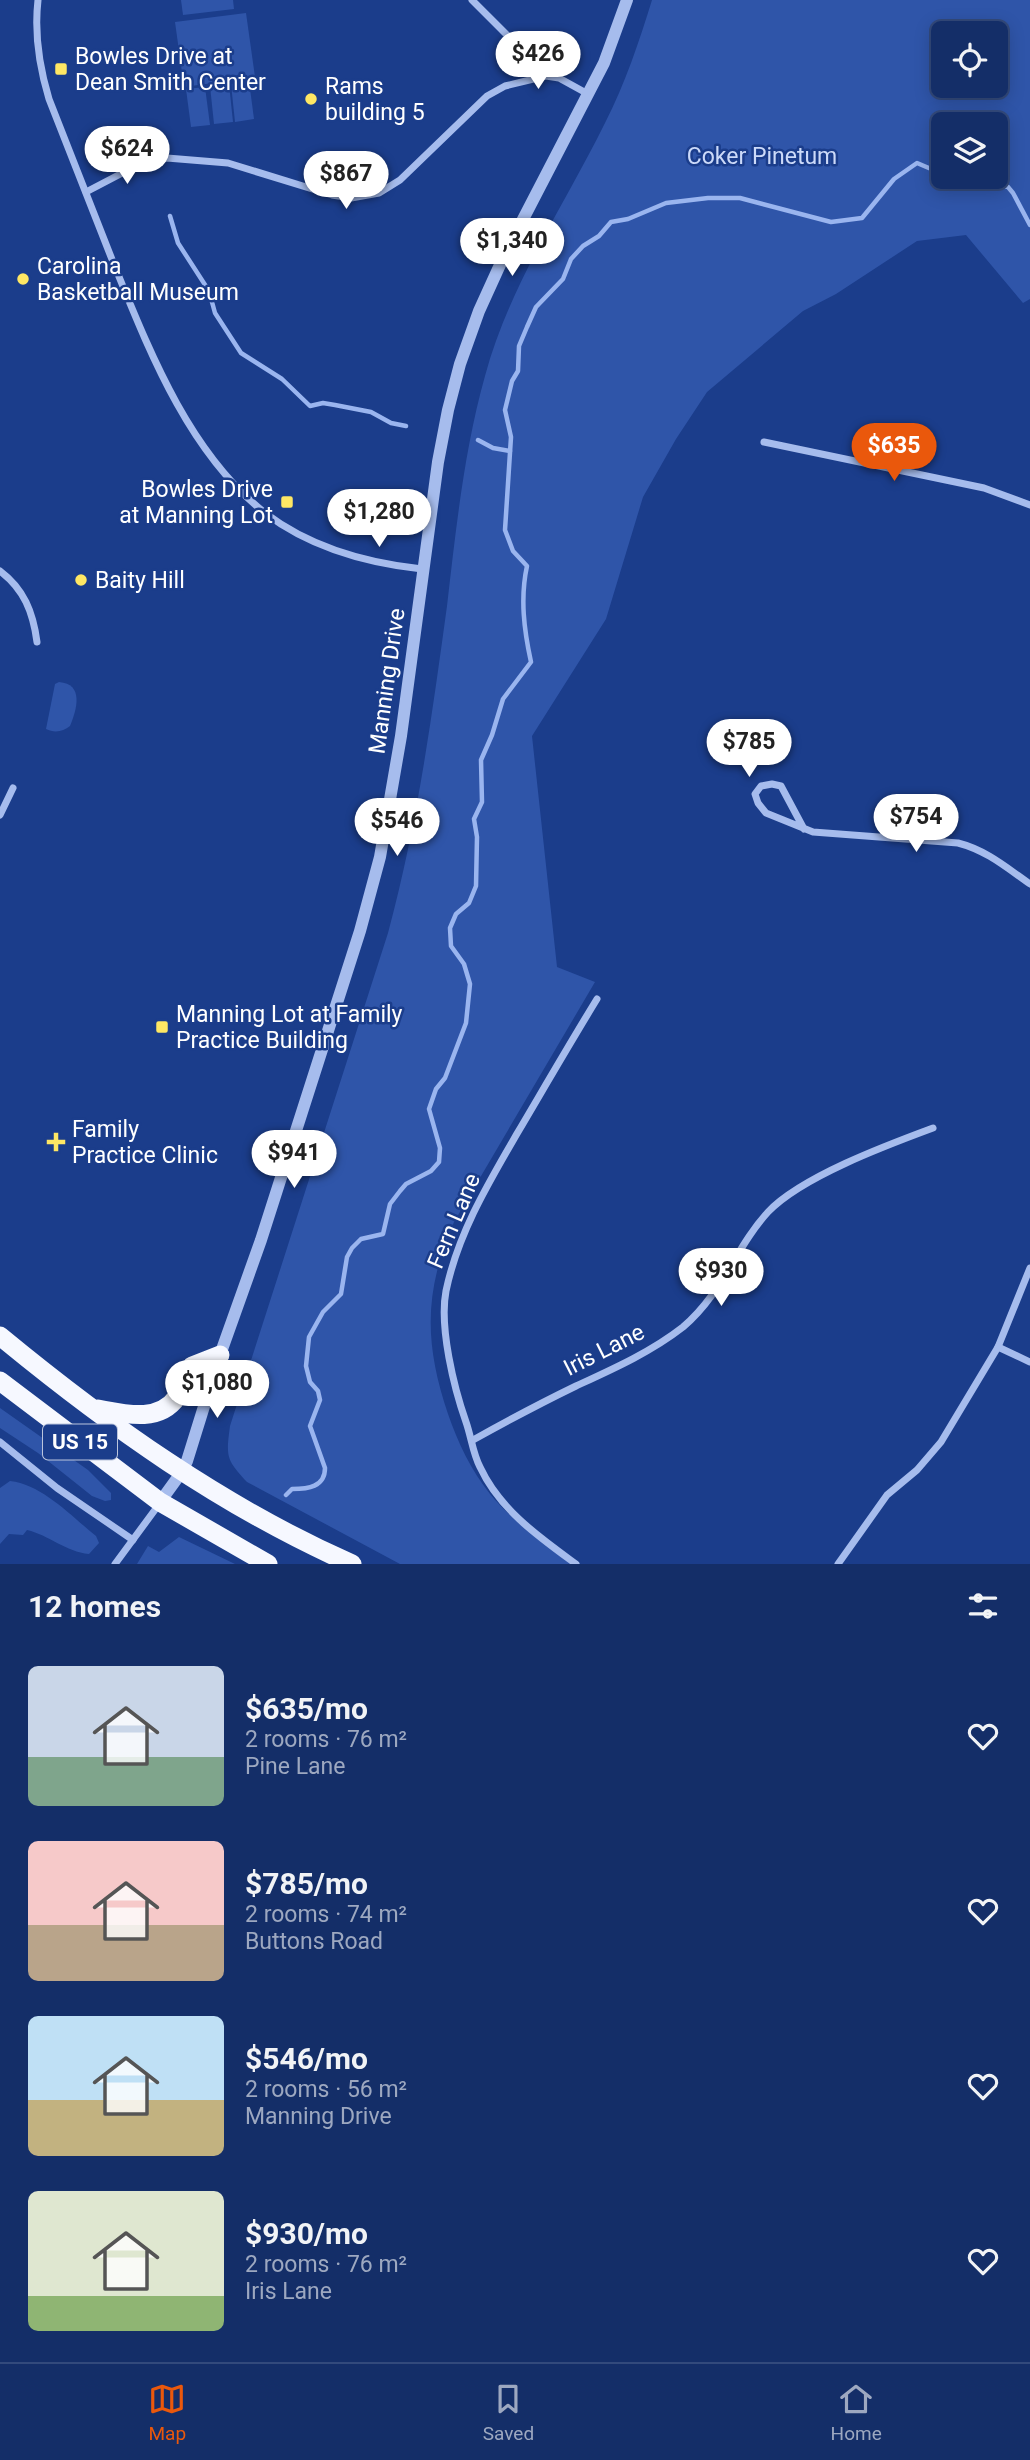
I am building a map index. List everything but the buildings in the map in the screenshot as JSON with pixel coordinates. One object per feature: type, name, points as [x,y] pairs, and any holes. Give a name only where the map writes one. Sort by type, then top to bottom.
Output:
[{"type":"highway","name":"US 15","points":[[0,1336],[89,1407],[181,1473],[289,1534],[352,1564]]},
{"type":"highway","points":[[89,1407],[129,1415],[160,1411],[176,1398],[192,1366],[220,1356]]},
{"type":"highway","name":"US 15","points":[[0,1381],[160,1502],[268,1564]]},
{"type":"street","points":[[38,0],[36,39],[41,73],[148,346],[172,397],[196,434],[243,492],[275,520],[319,545],[364,560],[422,569]]},
{"type":"street","points":[[472,0],[524,52],[529,61],[532,78]]},
{"type":"street","name":"Manning Drive","points":[[115,1564],[181,1473],[261,1240],[360,930],[380,857],[401,736],[422,569],[445,423],[460,364],[504,256],[588,94],[619,27],[627,0]]},
{"type":"street","points":[[86,192],[128,170],[160,159],[228,163],[351,198],[379,193],[400,180],[487,96],[505,86],[546,76],[559,78],[588,94]]},
{"type":"street","points":[[764,442],[984,488],[1030,505]]},
{"type":"street","points":[[0,571],[16,586],[29,606],[37,642]]},
{"type":"street","points":[[804,829],[781,786],[761,786],[755,794],[766,813],[804,829],[813,832],[958,843],[975,847],[1030,884]]},
{"type":"street","points":[[0,815],[13,788]]},
{"type":"street","name":"Fern Lane","points":[[576,1564],[541,1539],[507,1509],[479,1466],[460,1404],[446,1334],[446,1294],[457,1251],[483,1192],[597,999]]},
{"type":"street","name":"Iris Lane","points":[[472,1440],[662,1342],[698,1313],[713,1296],[768,1211],[821,1176],[933,1128]]},
{"type":"street","points":[[838,1564],[887,1495],[917,1469],[941,1441],[998,1347],[1030,1268]]},
{"type":"street","points":[[998,1347],[1030,1362]]},
{"type":"street","points":[[0,1442],[57,1488],[133,1539]]},
{"type":"green space","points":[[181,0],[233,0],[234,9],[183,15]]},
{"type":"green space","name":"Coker Pinetum","points":[[652,0],[1030,0],[1030,299],[1023,303],[966,235],[917,241],[836,294],[803,311],[707,392],[643,497],[606,619],[532,736],[557,967],[595,982],[454,1222],[437,1271],[431,1317],[431,1340],[440,1388],[452,1425],[471,1466],[490,1494],[509,1514],[572,1564],[400,1564],[247,1482],[229,1457],[230,1426],[388,933],[398,893],[429,730],[466,461],[485,376],[508,310],[612,108],[631,63]]},
{"type":"green space","points":[[246,13],[255,77],[184,87],[175,22]]},
{"type":"green space","points":[[249,81],[254,119],[235,122],[231,84]]},
{"type":"green space","points":[[229,84],[233,122],[214,124],[210,86]]},
{"type":"green space","points":[[205,87],[210,125],[191,127],[186,89]]},
{"type":"green space","points":[[59,682],[72,687],[75,692],[75,712],[70,726],[61,731],[52,731],[46,729],[55,684]]},
{"type":"green space","points":[[0,1408],[88,1470],[111,1493],[111,1500],[105,1501],[92,1496],[38,1453],[0,1428]]},
{"type":"green space","points":[[10,1481],[34,1488],[45,1495],[96,1536],[99,1543],[89,1554],[81,1553],[27,1530],[23,1535],[9,1534],[0,1544],[0,1488]]},
{"type":"green space","points":[[179,1537],[235,1564],[137,1564],[148,1546],[159,1552]]},
{"type":"waterway","points":[[286,1495],[292,1489],[319,1483],[325,1468],[310,1426],[320,1400],[318,1391],[310,1382],[306,1366],[309,1337],[323,1312],[341,1294],[347,1257],[352,1248],[361,1239],[383,1234],[390,1204],[400,1191],[406,1184],[431,1171],[439,1162],[440,1148],[429,1109],[436,1089],[445,1078],[466,1023],[470,984],[464,964],[451,946],[450,928],[456,914],[469,903],[476,886],[477,837],[474,819],[482,802],[481,760],[503,699],[531,662],[524,614],[527,566],[513,551],[505,530],[511,437],[505,410],[512,381],[518,371],[519,346],[536,307],[563,279],[571,259],[583,246],[599,236],[611,222],[628,219],[666,203],[708,198],[740,198],[831,222],[862,218],[894,179],[917,163],[931,169]]},
{"type":"waterway","points":[[1008,187],[1030,225]]},
{"type":"waterway","points":[[170,216],[178,243],[209,291],[215,313],[241,353],[282,379],[310,406],[323,403],[371,412],[391,423],[406,426]]},
{"type":"waterway","points":[[478,440],[493,448],[510,451]]},
{"type":"place","name":"Bowles Drive at Dean Smith Center","points":[[61,69]]},
{"type":"place","name":"Rams building 5","points":[[311,99]]},
{"type":"place","name":"Carolina Basketball Museum","points":[[23,279]]},
{"type":"place","name":"Bowles Drive at Manning Lot","points":[[287,502]]},
{"type":"place","name":"Baity Hill","points":[[81,580]]},
{"type":"place","name":"Manning Lot at Family Practice Building","points":[[162,1027]]},
{"type":"place","name":"Family Practice Clinic","points":[[56,1142]]}]
